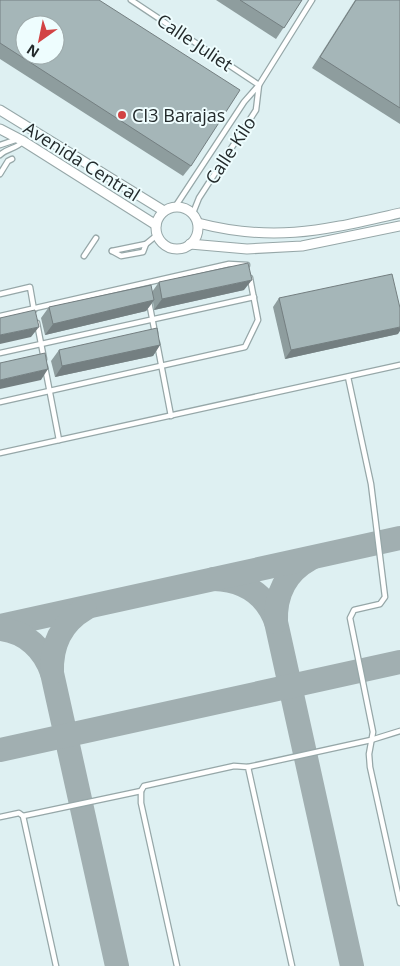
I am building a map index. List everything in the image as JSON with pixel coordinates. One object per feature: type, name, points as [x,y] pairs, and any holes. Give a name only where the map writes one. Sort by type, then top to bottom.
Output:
[{"type":"street","name":"Avenida Central","points":[[0,110],[164,211]]},
{"type":"street","name":"Avenida Central","points":[[0,129],[21,140],[157,230]]},
{"type":"street","points":[[190,244],[198,232],[198,223],[192,213],[185,208],[175,207],[164,211],[157,230],[162,242],[176,249],[190,244],[247,249],[302,246],[400,226]]},
{"type":"street","points":[[198,223],[246,233],[279,235],[340,227],[400,213]]},
{"type":"lane","name":"Calle Juliet","points":[[131,0],[259,85]]},
{"type":"lane","name":"Calle Kilo","points":[[175,207],[244,102],[259,85],[312,0]]},
{"type":"lane","name":"Calle Kilo","points":[[192,213],[197,201],[256,110],[259,85]]},
{"type":"lane","points":[[0,145],[21,140]]},
{"type":"lane","points":[[0,155],[5,150],[17,147],[21,140]]},
{"type":"lane","points":[[0,174],[8,161],[12,160]]},
{"type":"lane","points":[[146,244],[112,251],[121,256],[143,252],[146,244],[157,230]]},
{"type":"lane","points":[[84,256],[96,238]]},
{"type":"lane","points":[[0,316],[229,264],[247,264],[258,320],[245,347],[0,402]]},
{"type":"lane","points":[[145,283],[171,416]]},
{"type":"lane","points":[[0,294],[30,287],[59,440]]},
{"type":"lane","points":[[0,353],[254,297]]},
{"type":"lane","points":[[0,453],[400,365]]},
{"type":"lane","points":[[348,377],[371,484],[385,597],[380,604],[354,610],[350,618],[372,722],[370,767],[400,903]]},
{"type":"lane","points":[[177,966],[141,803],[141,791],[144,786],[234,766],[248,767],[371,740],[400,731]]},
{"type":"lane","points":[[248,767],[292,966]]},
{"type":"lane","points":[[0,818],[19,813],[23,816],[141,791]]},
{"type":"lane","points":[[23,816],[56,966]]},
{"type":"building","points":[[0,0],[99,0],[240,90],[191,166],[34,65],[65,65],[65,15],[15,15],[15,53],[0,43]]},
{"type":"building","points":[[240,0],[302,0],[284,28]]},
{"type":"building","points":[[356,0],[400,0],[400,108],[320,57]]},
{"type":"building","points":[[248,263],[252,280],[162,299],[159,282]]},
{"type":"building","points":[[392,274],[400,308],[400,327],[291,350],[279,298]]},
{"type":"building","points":[[151,285],[154,300],[53,324],[49,307]]},
{"type":"building","points":[[35,310],[39,327],[0,335],[0,318]]},
{"type":"building","points":[[157,328],[160,345],[62,366],[59,350]]},
{"type":"building","points":[[45,353],[48,369],[0,380],[0,363]]},
{"type":"taxiway","points":[[0,626],[400,538]]},
{"type":"taxiway","points":[[276,622],[276,612],[284,585],[294,571],[310,559]]},
{"type":"taxiway","points":[[214,579],[235,582],[252,590],[260,596],[272,612],[276,622],[352,966]]},
{"type":"taxiway","points":[[52,673],[53,654],[59,636],[70,621],[85,609]]},
{"type":"taxiway","points":[[0,629],[26,638],[39,649],[49,664],[117,966]]},
{"type":"taxiway","points":[[0,750],[400,662]]},
{"type":"place","name":"CI3 Barajas","points":[[122,115]]}]
